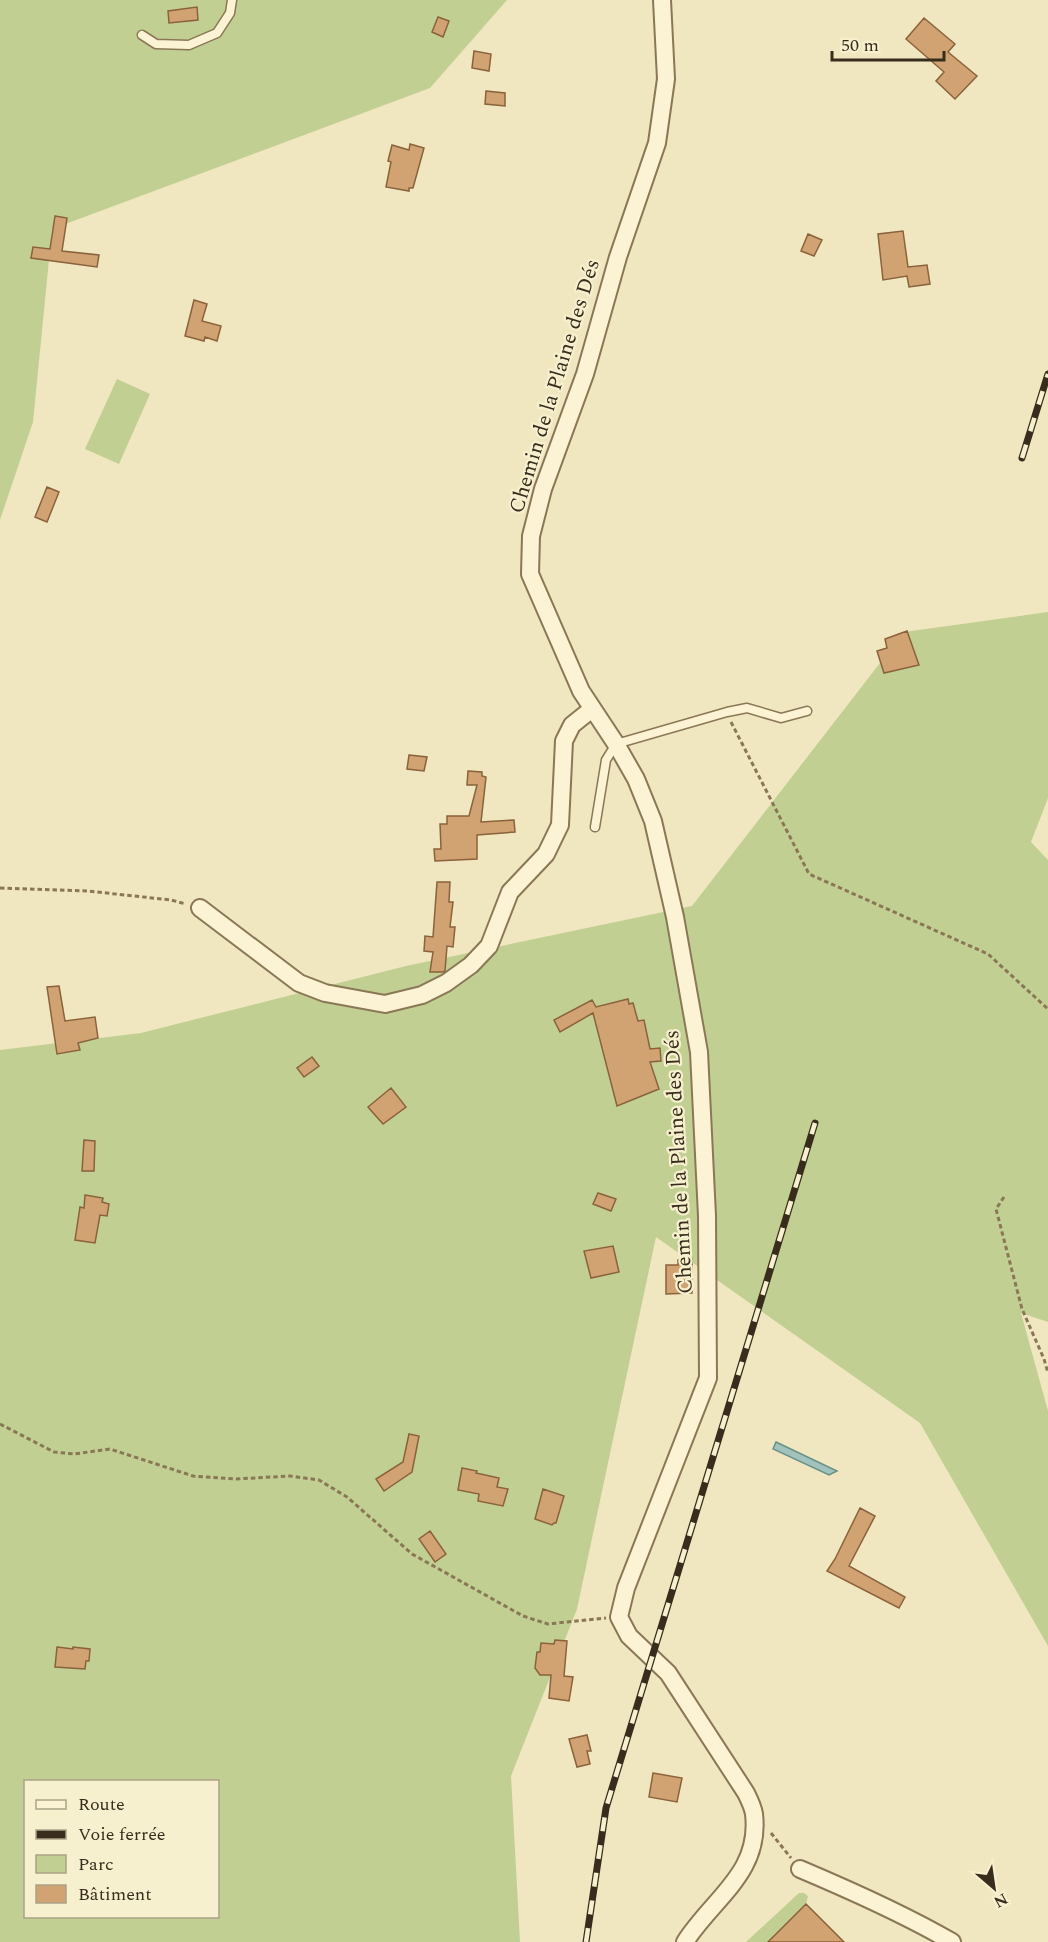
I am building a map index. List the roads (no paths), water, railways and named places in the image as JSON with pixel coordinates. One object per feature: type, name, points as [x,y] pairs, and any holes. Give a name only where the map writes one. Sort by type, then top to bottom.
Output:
[{"type":"street","name":"Chemin de la Plaine des Dés","points":[[662,0],[666,80],[657,143],[618,257],[585,374],[543,489],[531,536],[530,574],[581,691],[636,779],[653,821],[675,917],[699,1052],[707,1216],[708,1378],[626,1588],[620,1617],[629,1636],[668,1673],[746,1793],[754,1813],[754,1842],[748,1863],[734,1883],[697,1924],[685,1942]]},
{"type":"street","points":[[200,908],[299,983],[325,993],[385,1004],[422,995],[446,983],[471,965],[489,946],[510,892],[546,854],[560,825],[564,741],[572,725],[592,709]]},
{"type":"street","points":[[800,1869],[854,1892],[952,1942]]},
{"type":"lane","points":[[142,36],[156,44],[189,45],[217,33],[230,13],[232,0]]},
{"type":"lane","points":[[595,827],[606,759],[616,744],[747,708],[781,718],[807,711]]},
{"type":"water","points":[[776,1442],[837,1471],[829,1475],[773,1449]]},
{"type":"railway","points":[[1022,458],[1048,374]]},
{"type":"railway","points":[[586,1942],[606,1808],[815,1123]]}]
